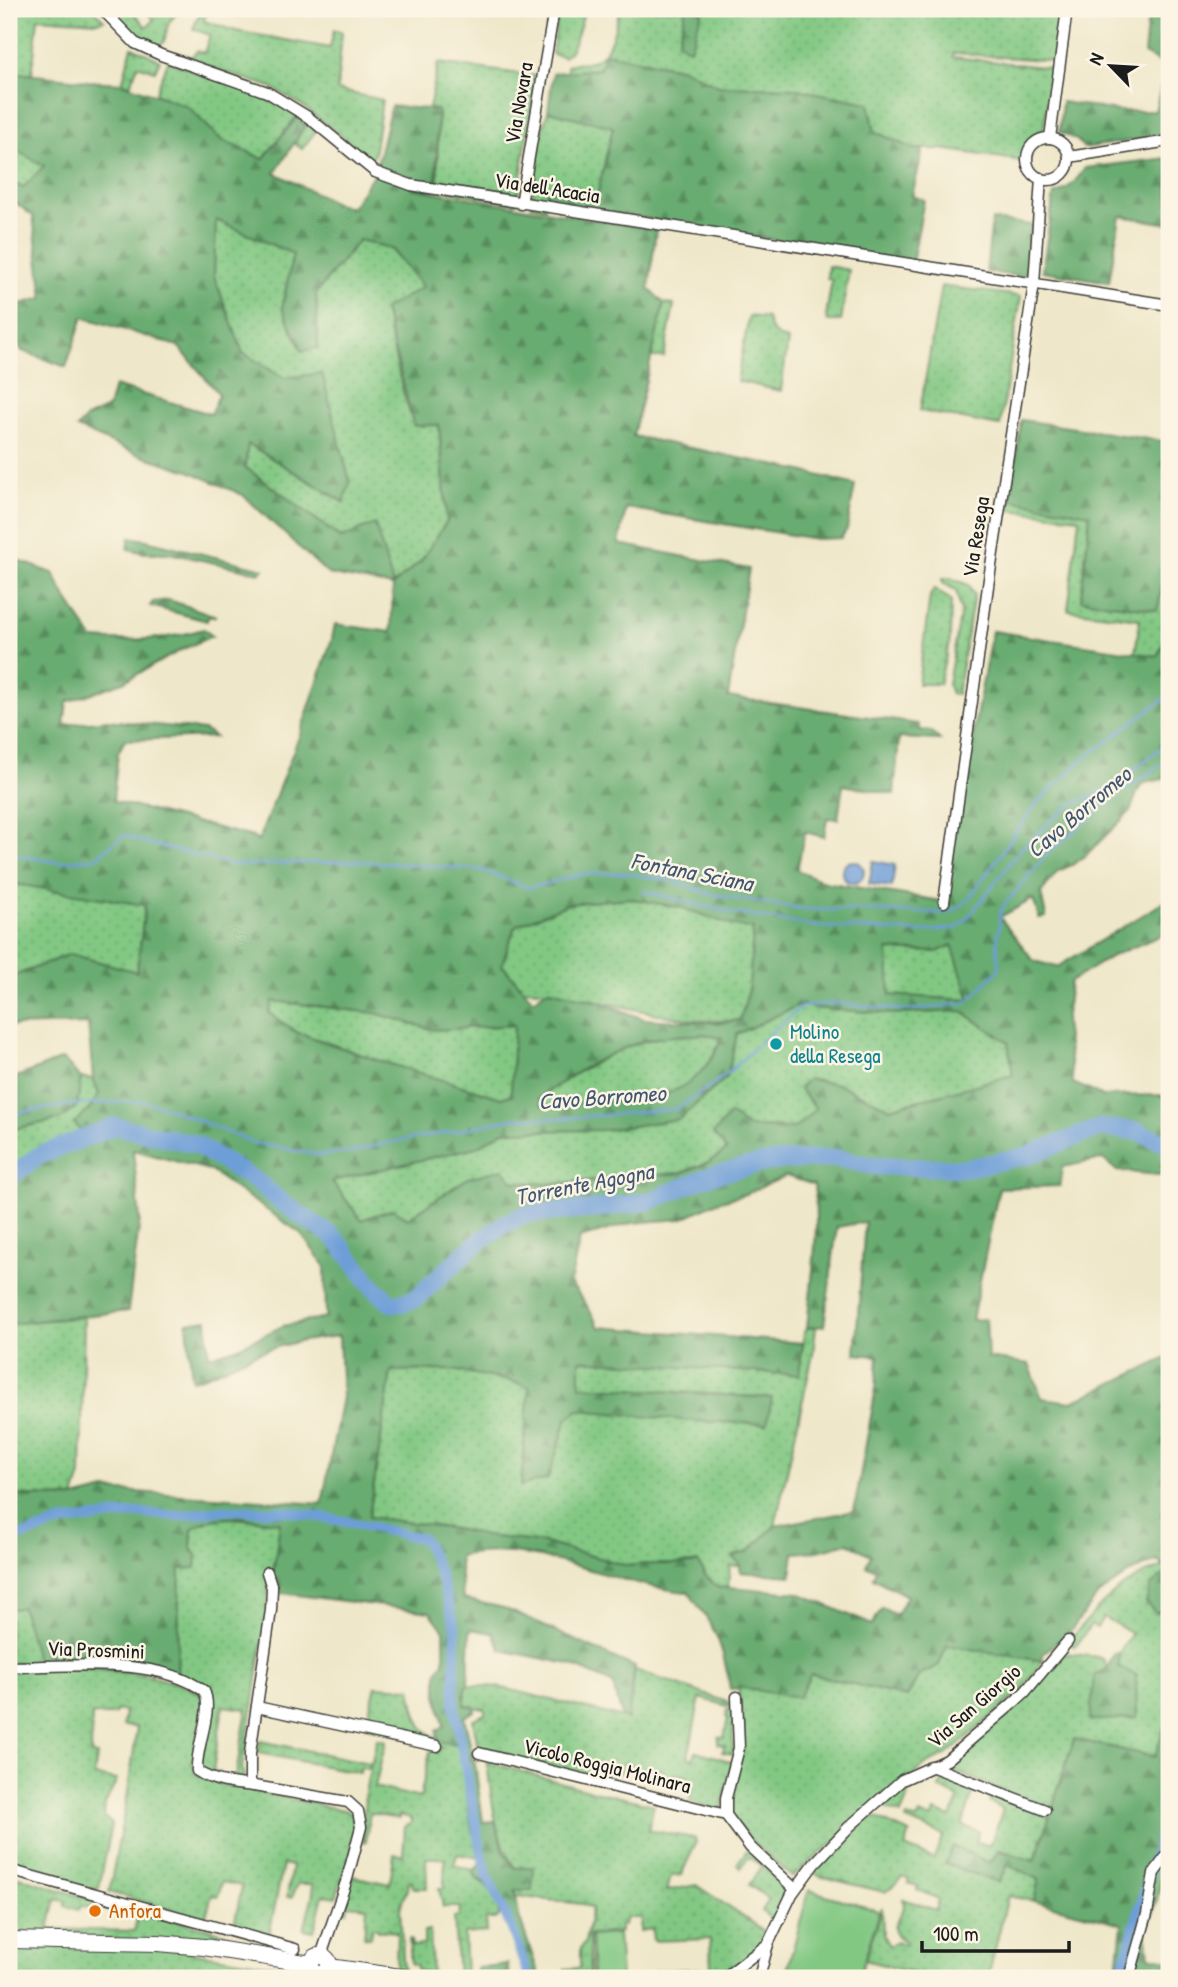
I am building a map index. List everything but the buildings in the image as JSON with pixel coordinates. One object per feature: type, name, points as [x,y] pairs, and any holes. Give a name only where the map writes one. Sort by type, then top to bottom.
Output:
[{"type":"main road","points":[[9,1940],[158,1943],[204,1947],[319,1968],[408,1978]]},
{"type":"street","name":"Via dell'Acacia","points":[[102,9],[135,43],[161,55],[267,92],[308,117],[375,172],[411,185],[1169,305]]},
{"type":"street","name":"Via Novara","points":[[521,204],[554,9]]},
{"type":"street","points":[[1050,138],[1067,9]]},
{"type":"street","points":[[1050,138],[1061,142],[1069,157],[1066,169],[1058,177],[1041,178],[1031,169],[1028,157],[1029,150],[1038,141],[1050,138]]},
{"type":"street","points":[[1069,157],[1169,141]]},
{"type":"street","name":"Via Resega","points":[[944,902],[1034,284],[1041,178]]},
{"type":"street","points":[[254,1786],[249,1776],[271,1610],[272,1588],[267,1572]]},
{"type":"street","name":"Via San Giorgio","points":[[768,1944],[796,1889],[814,1864],[850,1826],[902,1780],[947,1759],[1025,1692],[1068,1641]]},
{"type":"street","name":"Via Prosmini","points":[[9,1667],[75,1665],[138,1668],[186,1681],[204,1692],[207,1701],[197,1771],[205,1777],[217,1780],[348,1802],[358,1811],[361,1827],[358,1842],[319,1968]]},
{"type":"street","points":[[737,1697],[739,1748],[726,1798],[726,1815],[750,1847],[796,1889]]},
{"type":"street","points":[[257,1707],[438,1746]]},
{"type":"street","name":"Vicolo Roggia Molinara","points":[[478,1754],[726,1815]]},
{"type":"street","name":"Via San Giorgio","points":[[931,1766],[1045,1810]]},
{"type":"street","points":[[1129,1978],[1147,1914],[1154,1873],[1169,1856]]},
{"type":"street","points":[[9,1870],[295,1949]]},
{"type":"street","points":[[238,1935],[242,1954]]},
{"type":"street","points":[[724,1978],[768,1944]]},
{"type":"street","points":[[760,1978],[768,1944]]},
{"type":"green space","points":[[9,9],[94,9],[104,20],[97,22],[38,18],[32,75],[9,72]]},
{"type":"green space","points":[[122,9],[131,9],[146,27],[154,20],[145,9],[181,9],[169,22],[164,42],[156,50],[136,42],[113,17]]},
{"type":"green space","points":[[559,9],[577,9],[578,12],[584,13],[574,43],[564,57],[552,54]]},
{"type":"green space","points":[[620,9],[686,9],[678,42],[690,48],[703,9],[1063,9],[1059,13],[1053,61],[953,53],[953,57],[1052,68],[1043,133],[1027,146],[1022,161],[941,149],[914,149],[875,132],[869,103],[791,88],[718,86],[684,69],[604,53],[600,69],[567,72],[567,66],[595,60],[601,56],[612,38]]},
{"type":"green space","points":[[686,9],[703,9],[690,49],[678,42]]},
{"type":"green space","points":[[1102,9],[1169,9],[1169,135],[1084,148],[1077,140],[1059,132],[1062,102],[1117,111],[1155,111],[1166,66],[1144,54],[1148,15]]},
{"type":"green space","points":[[200,12],[206,13],[204,21],[236,31],[330,48],[334,29],[342,32],[337,90],[382,100],[374,156],[369,158],[304,107],[271,87],[175,56],[175,52],[192,57],[197,51],[204,53],[210,35],[193,29]]},
{"type":"green space","points":[[132,47],[160,60],[155,71],[138,65],[130,85],[122,83]]},
{"type":"green space","points":[[604,53],[684,69],[718,86],[791,88],[869,103],[875,132],[914,149],[923,149],[912,196],[924,200],[912,263],[546,202],[547,190],[597,196],[613,127],[548,111],[553,73],[600,69]]},
{"type":"green space","points":[[168,61],[264,95],[318,128],[302,149],[294,143],[305,126],[296,117],[263,159],[220,139],[187,106],[155,94]]},
{"type":"green space","points":[[438,63],[536,76],[517,203],[438,189],[438,110],[429,109]]},
{"type":"green space","points":[[9,72],[122,83],[187,106],[220,139],[263,159],[297,117],[305,126],[275,173],[335,203],[351,208],[375,172],[391,106],[438,110],[436,189],[411,188],[656,230],[649,289],[664,303],[633,436],[798,470],[855,485],[847,529],[841,538],[816,539],[626,508],[619,544],[749,569],[728,697],[919,724],[919,730],[931,731],[940,740],[899,738],[894,794],[843,785],[838,819],[827,818],[824,837],[805,832],[797,870],[824,882],[942,901],[992,631],[1157,656],[1163,646],[1169,615],[1169,778],[1144,783],[1138,790],[1130,812],[1086,855],[1058,871],[1041,893],[1046,917],[1039,918],[1033,899],[1000,917],[1034,961],[1057,967],[1169,899],[1169,932],[1112,956],[1070,982],[1065,1023],[1073,1083],[1103,1096],[1169,1097],[1169,1176],[1117,1171],[1103,1159],[1062,1167],[1060,1186],[999,1188],[972,1320],[986,1319],[988,1358],[1029,1364],[1042,1398],[1072,1402],[1169,1357],[1169,1570],[1157,1561],[1131,1572],[1098,1595],[1068,1634],[1043,1653],[1043,1661],[947,1645],[939,1665],[919,1675],[907,1697],[811,1674],[798,1698],[744,1688],[730,1689],[717,1637],[688,1592],[659,1588],[546,1558],[489,1552],[459,1556],[463,1599],[504,1608],[635,1667],[628,1720],[622,1716],[612,1683],[569,1664],[501,1650],[493,1633],[470,1629],[468,1685],[465,1687],[464,1705],[474,1707],[475,1711],[464,1717],[475,1764],[483,1822],[495,1821],[504,1852],[515,1868],[534,1867],[532,1890],[515,1890],[519,1916],[540,1978],[526,1978],[520,1941],[494,1881],[486,1883],[477,1879],[473,1870],[479,1866],[480,1858],[471,1825],[459,1745],[438,1741],[437,1731],[444,1726],[437,1694],[437,1671],[444,1662],[444,1631],[430,1612],[281,1593],[274,1596],[273,1575],[280,1522],[234,1518],[212,1520],[192,1529],[191,1549],[197,1555],[196,1568],[180,1569],[177,1675],[37,1662],[22,1607],[9,1610],[9,1495],[74,1498],[106,1490],[322,1504],[342,1397],[339,1336],[268,1350],[192,1380],[187,1323],[207,1320],[209,1356],[236,1348],[283,1326],[326,1317],[325,1266],[300,1233],[209,1170],[133,1150],[140,1219],[128,1311],[9,1324],[9,1178],[35,1164],[91,1143],[74,1123],[89,1110],[99,1094],[93,1079],[88,1024],[9,1026],[9,978],[70,954],[137,972],[145,905],[9,883],[9,557],[53,573],[93,639],[149,639],[204,629],[212,636],[123,682],[67,702],[64,725],[107,720],[204,730],[215,737],[125,740],[118,753],[113,801],[253,837],[258,841],[300,734],[335,624],[391,632],[393,586],[328,574],[243,495],[77,428],[86,418],[108,408],[114,386],[211,414],[219,394],[178,346],[83,317],[66,367],[22,351],[9,327],[9,307],[43,298],[33,216],[9,198],[9,181],[23,188],[44,166],[9,146]],"holes":[[[216,220],[293,254],[282,308],[302,351],[318,348],[316,293],[359,240],[390,248],[423,287],[384,309],[414,426],[439,425],[447,521],[421,561],[393,585],[375,524],[341,538],[245,467],[248,444],[344,502],[350,482],[322,373],[284,378],[243,353],[214,276]],[[628,898],[683,908],[732,925],[753,929],[749,989],[740,1020],[719,1023],[644,1019],[602,1003],[548,989],[533,1000],[502,965],[515,926],[569,904]],[[952,945],[970,1000],[890,995],[888,950],[937,952]],[[273,1001],[375,1013],[434,1030],[514,1025],[511,1095],[501,1098],[296,1032],[269,1013]],[[801,1004],[813,1008],[895,1014],[961,1011],[1008,1042],[1013,1075],[890,1108],[837,1084],[808,1079],[799,1088],[816,1109],[795,1128],[747,1127],[730,1114],[713,1134],[727,1150],[711,1161],[681,1173],[548,1184],[514,1182],[503,1169],[468,1178],[408,1218],[393,1209],[361,1220],[332,1181],[476,1147],[504,1131],[605,1130],[679,1119],[727,1077],[737,1034]],[[703,1034],[721,1038],[706,1066],[690,1081],[672,1092],[630,1101],[542,1106],[539,1098],[583,1069],[632,1045],[670,1036]],[[786,1176],[814,1185],[815,1239],[807,1328],[824,1326],[837,1227],[865,1222],[855,1354],[878,1356],[876,1388],[854,1511],[775,1526],[748,1552],[733,1556],[740,1566],[740,1572],[791,1576],[794,1553],[818,1551],[848,1543],[871,1555],[866,1566],[876,1569],[873,1578],[907,1596],[896,1615],[882,1608],[872,1625],[799,1593],[718,1588],[703,1573],[698,1562],[628,1566],[544,1543],[369,1517],[391,1371],[453,1370],[529,1387],[521,1486],[548,1479],[567,1419],[579,1410],[692,1421],[767,1424],[772,1398],[580,1386],[580,1360],[799,1375],[803,1343],[599,1327],[570,1283],[580,1238],[632,1223],[681,1219],[717,1202],[746,1194]]]},
{"type":"green space","points":[[548,111],[613,127],[597,197],[548,190],[545,208],[531,205],[540,139]]},
{"type":"green space","points":[[9,146],[45,166],[23,188],[9,181]]},
{"type":"green space","points":[[1169,158],[1169,224],[1120,216],[1109,282],[1042,271],[1054,194],[1072,184],[1085,168]]},
{"type":"green space","points":[[216,220],[293,254],[282,308],[318,348],[316,293],[359,240],[390,248],[423,287],[384,310],[403,392],[414,426],[439,424],[447,521],[421,561],[393,585],[341,538],[245,467],[248,444],[343,502],[284,378],[243,353],[214,276]]},
{"type":"green space","points":[[992,220],[1033,225],[1026,277],[986,272]]},
{"type":"green space","points":[[828,266],[849,270],[841,321],[828,321],[826,316],[832,280],[827,279]]},
{"type":"green space","points":[[941,286],[1021,296],[1000,426],[920,411]]},
{"type":"green space","points":[[664,303],[674,305],[664,357],[650,357]]},
{"type":"green space","points":[[749,316],[767,318],[774,333],[788,340],[781,391],[737,381]]},
{"type":"green space","points":[[1021,420],[1169,442],[1169,560],[1157,610],[1081,600],[1090,514],[1011,500]]},
{"type":"green space","points":[[1011,500],[1090,513],[1081,600],[1157,610],[1169,560],[1168,621],[1157,656],[1135,653],[1140,619],[1068,610],[1079,518],[1009,510]]},
{"type":"green space","points":[[130,537],[264,569],[260,573],[169,553],[145,553],[128,549]]},
{"type":"green space","points":[[950,578],[969,585],[974,595],[957,694],[951,694],[948,684],[961,611],[956,590],[943,583],[942,579]]},
{"type":"green space","points":[[934,589],[951,600],[950,640],[939,684],[918,684],[930,596]]},
{"type":"green space","points":[[169,600],[216,616],[208,617],[207,621],[150,606],[153,602]]},
{"type":"green space","points":[[9,883],[145,905],[137,972],[70,954],[9,978]]},
{"type":"green space","points":[[628,898],[683,908],[732,925],[753,929],[749,989],[741,1020],[689,1019],[563,993],[523,989],[502,965],[515,926],[569,903]]},
{"type":"green space","points":[[952,944],[971,1001],[890,995],[887,950],[937,952]]},
{"type":"green space","points":[[273,1001],[375,1013],[434,1030],[515,1025],[511,1095],[501,1098],[296,1032],[269,1013]]},
{"type":"green space","points":[[801,1004],[813,1008],[895,1014],[961,1011],[1008,1042],[1013,1075],[890,1108],[838,1084],[817,1109],[795,1128],[747,1127],[728,1149],[711,1161],[681,1173],[548,1184],[468,1178],[408,1218],[393,1210],[361,1220],[332,1181],[476,1147],[504,1131],[605,1130],[679,1119],[727,1077],[737,1034]]},
{"type":"green space","points":[[703,1034],[721,1037],[715,1052],[706,1066],[690,1081],[672,1092],[630,1101],[541,1106],[539,1098],[615,1052],[649,1040]]},
{"type":"green space","points":[[62,1059],[81,1078],[77,1106],[61,1119],[9,1130],[9,1080]]},
{"type":"green space","points":[[81,1078],[93,1079],[99,1094],[89,1110],[91,1143],[35,1164],[9,1178],[9,1130],[61,1119],[77,1106]]},
{"type":"green space","points":[[84,1317],[81,1475],[74,1498],[9,1495],[9,1324]]},
{"type":"green space","points":[[816,1327],[813,1354],[775,1526],[748,1552],[740,1566],[730,1566],[728,1587],[718,1588],[703,1573],[698,1562],[628,1566],[544,1543],[369,1517],[391,1371],[453,1370],[530,1387],[522,1460],[548,1479],[567,1419],[579,1410],[772,1398],[579,1386],[580,1359],[798,1375],[804,1333],[807,1328]]},
{"type":"green space","points":[[228,1518],[280,1522],[242,1768],[245,1781],[237,1782],[247,1709],[223,1706],[213,1771],[219,1772],[218,1777],[202,1770],[210,1701],[177,1675],[180,1568],[191,1549],[192,1529],[204,1521]]},
{"type":"green space","points":[[1165,1566],[1169,1571],[1156,1613],[1169,1604],[1169,1712],[1155,1757],[1074,1739],[1052,1811],[954,1771],[952,1759],[1065,1653],[1098,1657],[1104,1660],[1107,1669],[1119,1667],[1119,1653],[1132,1633],[1103,1617],[1097,1628],[1091,1625],[1076,1646],[1073,1646],[1071,1639],[1112,1595],[1136,1578]]},
{"type":"green space","points":[[1169,1571],[1169,1604],[1156,1613],[1146,1603],[1151,1585]]},
{"type":"green space","points":[[22,1607],[37,1662],[9,1664],[9,1610]]},
{"type":"green space","points":[[947,1645],[1043,1661],[1022,1690],[946,1755],[928,1763],[792,1877],[749,1838],[731,1813],[730,1798],[743,1736],[738,1688],[811,1674],[907,1697],[919,1675],[939,1665]]},
{"type":"green space","points":[[1114,1653],[1119,1653],[1119,1667],[1136,1675],[1137,1718],[1090,1721],[1094,1676],[1107,1669]]},
{"type":"green space","points":[[73,1668],[124,1672],[155,1678],[203,1695],[192,1764],[197,1775],[224,1785],[344,1810],[352,1814],[353,1846],[347,1867],[336,1897],[323,1895],[314,1931],[304,1929],[313,1894],[312,1884],[298,1884],[292,1897],[287,1897],[292,1866],[283,1864],[269,1936],[234,1926],[242,1886],[222,1882],[218,1896],[212,1895],[205,1919],[109,1892],[137,1727],[123,1726],[125,1711],[118,1710],[114,1715],[92,1715],[91,1754],[97,1755],[94,1776],[117,1780],[105,1804],[104,1817],[112,1824],[99,1888],[97,1890],[76,1885],[65,1878],[9,1864],[9,1670]]},
{"type":"green space","points":[[635,1670],[733,1704],[731,1707],[700,1698],[688,1757],[693,1759],[696,1751],[733,1762],[721,1811],[690,1801],[692,1786],[686,1784],[688,1776],[674,1774],[672,1783],[662,1781],[664,1771],[650,1768],[648,1778],[635,1775],[637,1766],[623,1763],[621,1773],[615,1772],[614,1777],[609,1775],[608,1781],[478,1749],[473,1719],[485,1714],[485,1709],[464,1706],[465,1687],[468,1685],[499,1687],[628,1719]]},
{"type":"green space","points":[[376,1686],[411,1688],[415,1711],[423,1727],[437,1738],[459,1744],[471,1825],[480,1858],[457,1854],[454,1865],[473,1870],[477,1879],[492,1895],[499,1916],[496,1919],[486,1919],[487,1932],[464,1934],[466,1977],[458,1978],[454,1917],[459,1916],[460,1907],[443,1907],[439,1888],[444,1888],[445,1858],[426,1858],[427,1888],[413,1888],[412,1882],[408,1883],[400,1910],[404,1973],[396,1973],[397,1932],[372,1927],[370,1938],[364,1937],[367,1907],[348,1905],[347,1911],[341,1908],[351,1876],[390,1884],[394,1854],[403,1855],[405,1826],[411,1824],[411,1818],[370,1813],[366,1841],[363,1842],[365,1792],[377,1739],[386,1741],[375,1787],[420,1798],[430,1751],[438,1751],[442,1747],[365,1726]]},
{"type":"green space","points":[[727,1710],[733,1711],[733,1754],[722,1752],[725,1746],[718,1744],[718,1737],[724,1738]]},
{"type":"green space","points":[[1169,1712],[1169,1818],[1165,1837],[1169,1838],[1169,1873],[1163,1876],[1146,1929],[1149,1956],[1169,1960],[1169,1978],[1110,1978],[1118,1960],[1122,1924],[1034,1901],[1039,1879],[1008,1865],[999,1882],[945,1864],[953,1846],[990,1863],[999,1850],[1034,1861],[1074,1739],[1155,1757]]},
{"type":"green space","points":[[260,1741],[369,1763],[368,1769],[360,1768],[360,1773],[258,1753]]},
{"type":"green space","points":[[487,1762],[654,1805],[648,1830],[695,1838],[696,1843],[681,1875],[671,1876],[667,1891],[696,1885],[764,1931],[768,1940],[726,1973],[714,1978],[655,1978],[654,1971],[711,1968],[710,1939],[653,1941],[652,1929],[640,1931],[641,1918],[625,1918],[624,1925],[620,1925],[620,1932],[589,1935],[590,1978],[570,1978],[565,1974],[565,1969],[580,1968],[580,1949],[585,1942],[592,1908],[582,1904],[516,1896],[515,1890],[534,1867],[515,1868],[502,1843],[495,1817]]},
{"type":"green space","points":[[945,1776],[975,1788],[962,1825],[979,1832],[976,1842],[990,1846],[1003,1809],[989,1802],[994,1795],[1050,1817],[1034,1861],[999,1850],[990,1863],[945,1864],[998,1882],[1008,1865],[1039,1879],[1034,1901],[1008,1896],[988,1978],[933,1978],[865,1960],[882,1907],[883,1935],[889,1946],[896,1942],[904,1945],[905,1942],[896,1935],[894,1927],[904,1907],[903,1899],[936,1910],[939,1899],[917,1890],[918,1886],[908,1883],[909,1879],[902,1877],[884,1892],[819,1876],[813,1871],[870,1815],[910,1833],[905,1847],[934,1859],[943,1835],[906,1820],[907,1817],[917,1820],[920,1814],[931,1819],[935,1811],[951,1817],[959,1798],[939,1788]]},
{"type":"green space","points":[[914,1781],[901,1814],[881,1806],[902,1787]]},
{"type":"green space","points":[[748,1849],[788,1890],[780,1915],[772,1920],[762,1911],[769,1899],[749,1885],[762,1866],[749,1857],[741,1868],[737,1864]]},
{"type":"green space","points":[[9,1874],[109,1905],[108,1910],[80,1906],[79,1910],[65,1906],[65,1901],[56,1899],[49,1929],[134,1931],[139,1911],[224,1933],[232,1938],[233,1942],[231,1946],[9,1934]]},
{"type":"green space","points":[[809,1890],[879,1911],[859,1978],[785,1978]]},
{"type":"green space","points":[[430,1930],[432,1974],[416,1970],[416,1965],[411,1964],[409,1939],[412,1946],[424,1945],[424,1931]]},
{"type":"green space","points":[[618,1934],[621,1978],[593,1978],[591,1936]]},
{"type":"green space","points":[[9,1943],[157,1947],[305,1970],[311,1978],[9,1978]]},
{"type":"green space","points":[[508,1964],[509,1978],[477,1978],[477,1968]]},
{"type":"water","points":[[853,861],[861,864],[864,872],[861,880],[853,883],[845,880],[842,872],[845,864]]},
{"type":"water","points":[[873,861],[895,865],[892,887],[869,884]]},
{"type":"waterway","name":"Fontana Sciana","points":[[9,854],[59,862],[95,858],[124,835],[234,865],[356,861],[482,870],[529,888],[583,874],[624,873],[674,881],[710,894],[802,909],[945,913],[954,911],[968,900],[1036,804],[1082,760],[1169,695]]},
{"type":"waterway","points":[[643,891],[728,912],[812,926],[919,932],[956,928],[967,919],[1020,850],[1068,806],[1109,789],[1169,742]]},
{"type":"waterway","name":"Cavo Borromeo","points":[[9,1114],[69,1105],[144,1101],[171,1109],[254,1143],[319,1155],[353,1152],[513,1118],[569,1118],[677,1109],[729,1072],[801,1007],[835,1003],[907,1010],[966,1003],[999,969],[997,944],[1001,909],[1048,853],[1120,793],[1169,759]]},
{"type":"waterway","name":"Torrente Agogna","points":[[9,1178],[38,1156],[115,1126],[195,1144],[256,1181],[284,1204],[335,1238],[373,1287],[391,1303],[403,1303],[416,1298],[472,1247],[504,1224],[519,1217],[532,1213],[587,1210],[650,1201],[709,1176],[767,1162],[836,1158],[874,1166],[966,1168],[1026,1156],[1099,1128],[1137,1131],[1169,1145]]},
{"type":"waterway","points":[[9,1537],[25,1535],[63,1522],[139,1513],[178,1516],[221,1510],[286,1511],[424,1539],[439,1572],[456,1629],[454,1703],[487,1875],[512,1929],[529,1978]]},
{"type":"waterway","points":[[1120,1978],[1158,1842],[1169,1789]]},
{"type":"place","name":"Molino della Resega","points":[[776,1044]]},
{"type":"place","name":"Anfora","points":[[95,1911]]}]
